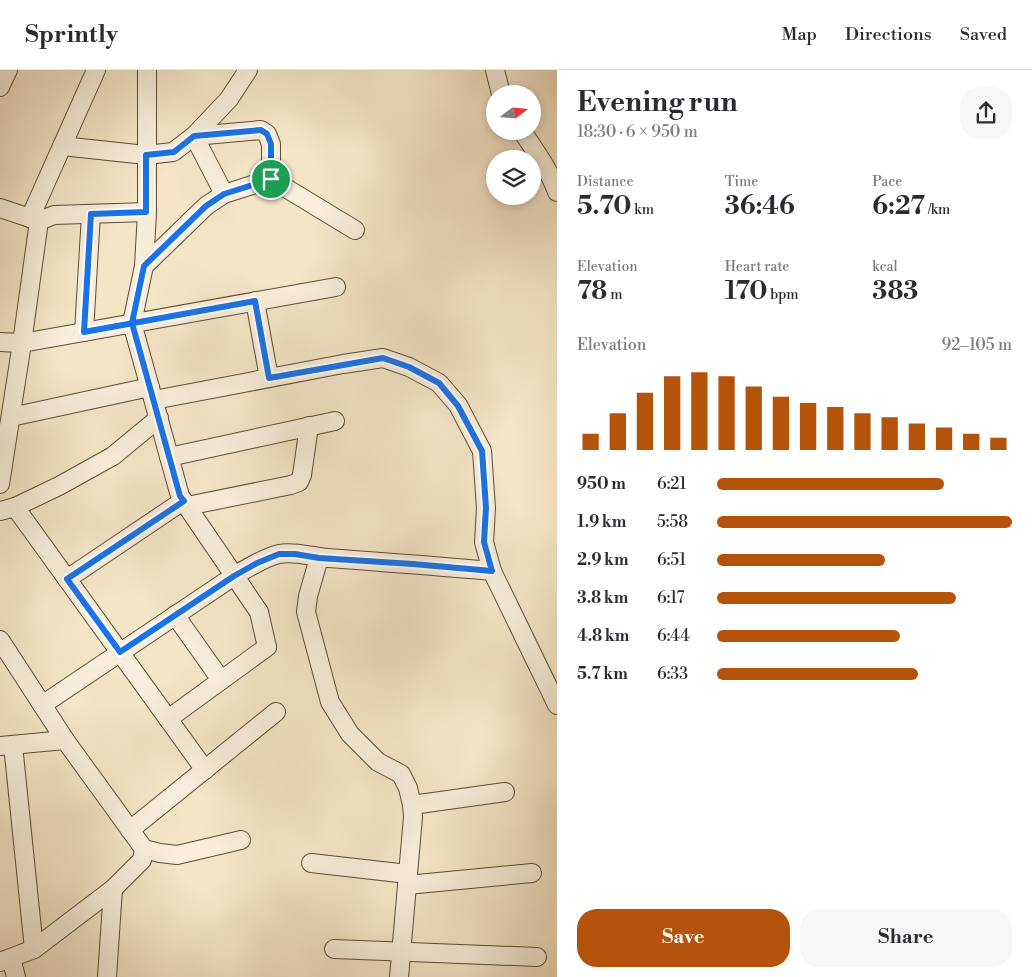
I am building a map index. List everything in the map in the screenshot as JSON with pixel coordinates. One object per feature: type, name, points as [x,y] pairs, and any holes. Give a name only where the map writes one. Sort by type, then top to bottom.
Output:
[{"type":"street","points":[[0,87],[8,70]]},
{"type":"street","points":[[0,484],[22,343],[35,220],[62,146],[96,70]]},
{"type":"street","points":[[147,70],[144,266],[132,323],[180,496],[260,612],[267,647],[168,719]]},
{"type":"street","points":[[62,146],[146,155],[174,152],[194,136],[229,99],[248,70]]},
{"type":"street","points":[[495,70],[499,85]]},
{"type":"street","points":[[194,136],[261,130],[267,134],[271,144],[271,179]]},
{"type":"street","points":[[194,136],[224,194]]},
{"type":"street","points":[[528,140],[545,164],[557,192]]},
{"type":"street","points":[[144,266],[206,206],[224,194],[271,179],[355,230]]},
{"type":"street","points":[[0,208],[35,220],[54,215],[146,212]]},
{"type":"street","points":[[84,332],[91,214]]},
{"type":"street","points":[[0,342],[22,343],[336,287]]},
{"type":"street","points":[[255,301],[269,378]]},
{"type":"street","points":[[11,417],[152,393],[269,378],[383,358],[409,367],[439,383],[458,406],[482,451],[486,508],[484,542],[492,571],[557,705]]},
{"type":"street","points":[[159,418],[113,456],[59,486],[8,509],[67,579],[205,770]]},
{"type":"street","points":[[169,457],[335,421]]},
{"type":"street","points":[[67,579],[185,503],[291,485],[299,482],[302,475],[310,426]]},
{"type":"street","points":[[42,704],[234,576],[257,563],[279,554],[492,571]]},
{"type":"street","points":[[319,558],[308,596],[306,612],[330,702],[350,734],[378,762],[400,774],[408,788],[412,804],[413,817],[399,977]]},
{"type":"street","points":[[175,615],[221,680]]},
{"type":"street","points":[[0,640],[5,658],[42,704],[65,740],[144,849],[177,855],[241,840]]},
{"type":"street","points":[[130,830],[276,712]]},
{"type":"street","points":[[34,949],[6,746],[65,740]]},
{"type":"street","points":[[412,804],[505,792]]},
{"type":"street","points":[[16,977],[5,960],[34,949],[113,889],[142,860],[144,849]]},
{"type":"street","points":[[311,863],[407,880],[532,873]]},
{"type":"street","points":[[107,977],[113,889]]},
{"type":"street","points":[[334,949],[538,958]]},
{"type":"route","points":[[271,179],[224,194],[206,206],[144,266],[132,323],[180,496],[184,501],[67,579],[120,652],[234,576],[257,563],[279,554],[492,571],[484,542],[486,508],[482,451],[458,406],[439,383],[409,367],[383,358],[269,378],[255,301],[132,323],[84,332],[91,214],[146,212],[146,155],[174,152],[194,136],[261,130],[267,134],[271,144],[271,179]]}]
